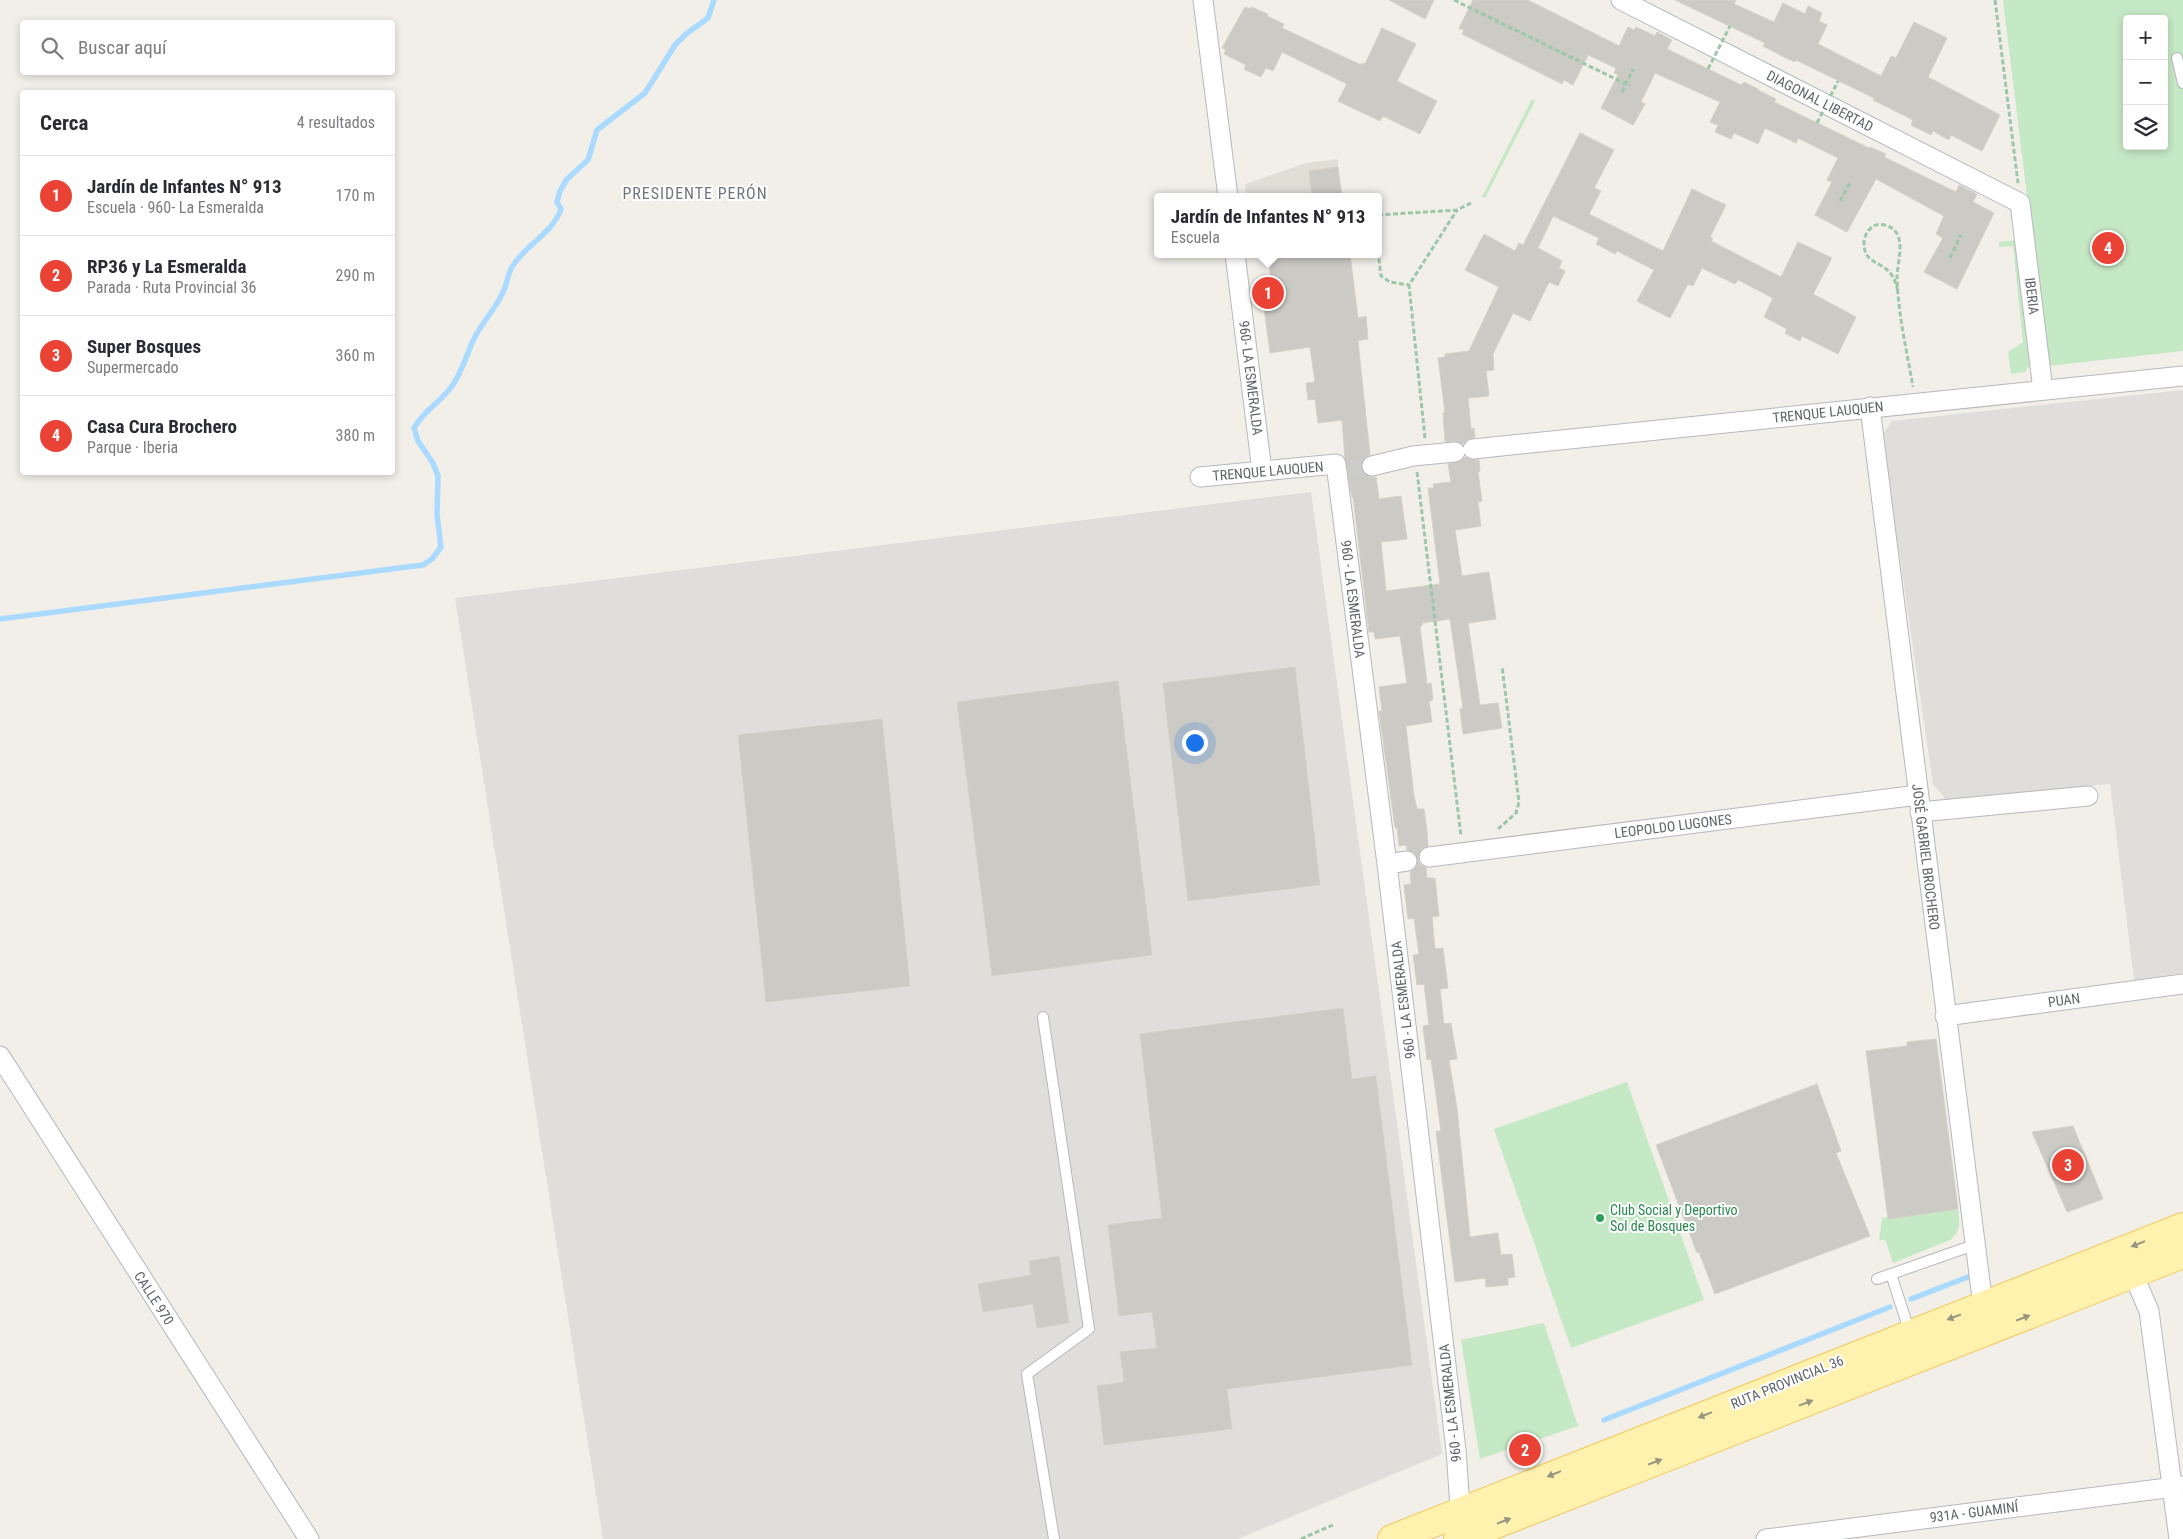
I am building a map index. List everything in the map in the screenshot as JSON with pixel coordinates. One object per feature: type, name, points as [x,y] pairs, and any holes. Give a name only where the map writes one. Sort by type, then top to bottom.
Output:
[{"type":"main road","name":"RUTA PROVINCIAL 36","points":[[1392,1539],[2183,1226]]},
{"type":"main road","name":"RUTA PROVINCIAL 36","points":[[1460,1538],[2183,1254]]},
{"type":"street","points":[[1203,0],[1227,193]]},
{"type":"street","name":"DIAGONAL LIBERTAD","points":[[1620,0],[2020,203]]},
{"type":"street","name":"IBERIA","points":[[2020,203],[2044,390]]},
{"type":"street","name":"960- LA ESMERALDA","points":[[1235,258],[1262,471]]},
{"type":"street","name":"TRENQUE LAUQUEN","points":[[1372,466],[1422,455],[2183,376]]},
{"type":"street","name":"JOSÉ GABRIEL BROCHERO","points":[[1870,408],[1983,1306]]},
{"type":"street","name":"TRENQUE LAUQUEN","points":[[1200,477],[1262,471],[1341,468]]},
{"type":"street","name":"960 - LA ESMERALDA","points":[[1341,468],[1456,1450],[1461,1511],[1460,1538]]},
{"type":"street","name":"LEOPOLDO LUGONES","points":[[1429,857],[1919,804],[2088,796]]},
{"type":"street","points":[[1387,864],[1407,861]]},
{"type":"street","name":"PUAN","points":[[1945,1016],[2183,984]]},
{"type":"street","name":"CALLE 970","points":[[0,1056],[309,1539]]},
{"type":"street","points":[[2133,1274],[2149,1311],[2178,1486],[2179,1539]]},
{"type":"street","name":"931A - GUAMINÍ","points":[[1766,1539],[2178,1486]]},
{"type":"lane","points":[[2177,58],[2183,83]]},
{"type":"lane","points":[[1043,1017],[1089,1329],[1027,1374],[1054,1539]]},
{"type":"lane","points":[[1878,1279],[1974,1245]]},
{"type":"lane","points":[[1891,1274],[1910,1334]]},
{"type":"path","points":[[1454,0],[1630,86]]},
{"type":"path","points":[[1995,0],[2020,203]]},
{"type":"path","points":[[1708,69],[1730,26]]},
{"type":"path","points":[[1622,92],[1633,69]]},
{"type":"path","points":[[1817,123],[1838,81]]},
{"type":"path","points":[[1840,201],[1851,181]]},
{"type":"path","points":[[1382,215],[1457,210],[1471,203]]},
{"type":"path","points":[[1457,210],[1409,285],[1426,444],[1416,474],[1462,836]]},
{"type":"path","points":[[1898,291],[1891,273],[1868,258],[1864,248],[1868,229],[1875,224],[1884,224],[1893,228],[1900,240],[1897,266],[1898,291],[1915,403]]},
{"type":"path","points":[[1950,258],[1961,235]]},
{"type":"path","points":[[1379,258],[1381,276],[1390,282],[1409,285]]},
{"type":"path","points":[[1481,850],[1489,835],[1516,814],[1519,802],[1502,666]]},
{"type":"path","points":[[1301,1539],[1333,1525]]},
{"type":"shaded area","points":[[1338,159],[1338,167],[1309,171],[1312,193],[1246,193],[1245,184],[1306,163]]},
{"type":"shaded area","points":[[2183,390],[2183,973],[2134,980],[2110,784],[1946,800],[1933,784],[1882,436],[1892,421]]},
{"type":"shaded area","points":[[1311,492],[1442,1454],[1238,1539],[603,1539],[455,598]]},
{"type":"green space","points":[[2003,0],[2183,0],[2183,351],[2048,366]]},
{"type":"green space","points":[[1532,99],[1535,101],[1485,198],[1482,197]]},
{"type":"green space","points":[[2017,240],[2030,365],[2025,372],[2011,374],[2008,352],[2023,342],[2013,246],[1999,247],[1999,242]]},
{"type":"green space","name":"Club Social y Deportivo Sol de Bosques","points":[[1627,1082],[1704,1300],[1571,1348],[1494,1129]]},
{"type":"green space","points":[[1958,1209],[1959,1226],[1950,1240],[1893,1263],[1885,1239],[1879,1241],[1882,1218]]},
{"type":"green space","points":[[1544,1323],[1578,1426],[1480,1459],[1461,1340]]},
{"type":"building","points":[[1389,0],[1434,0],[1425,19]]},
{"type":"building","points":[[1473,0],[1528,0],[1619,46],[1628,27],[1634,30],[1636,27],[1655,36],[1657,32],[1672,40],[1667,49],[1741,85],[1744,82],[1776,99],[1774,102],[1869,148],[1886,154],[1884,157],[1956,192],[1959,185],[1977,194],[1973,202],[1994,213],[1957,289],[1924,272],[1943,238],[1936,234],[1944,216],[1876,179],[1847,232],[1815,215],[1832,182],[1827,180],[1838,158],[1798,138],[1796,143],[1765,128],[1758,144],[1734,133],[1731,139],[1715,132],[1718,125],[1710,122],[1720,102],[1655,73],[1641,102],[1645,104],[1633,125],[1601,108],[1618,75],[1614,73],[1616,68],[1588,55],[1573,85],[1564,80],[1562,84],[1462,34],[1464,30],[1459,28]]},
{"type":"building","points":[[1675,0],[1736,0],[1734,4],[1774,22],[1783,3],[1805,14],[1808,6],[1822,13],[1819,21],[1827,25],[1818,44],[1881,76],[1891,56],[1896,58],[1914,22],[1947,38],[1928,77],[2000,115],[1982,151],[1951,135],[1949,140],[1933,131],[1931,135],[1911,125],[1913,120],[1873,100],[1874,98],[1796,60],[1795,62],[1782,56],[1763,46],[1765,43]]},
{"type":"building","points":[[1245,7],[1250,9],[1251,7],[1268,14],[1267,16],[1284,24],[1282,28],[1361,65],[1362,63],[1365,64],[1382,28],[1416,44],[1397,81],[1437,101],[1420,134],[1383,116],[1380,121],[1338,101],[1347,84],[1282,52],[1273,71],[1266,68],[1261,77],[1244,69],[1246,65],[1224,54],[1226,50],[1222,48]]},
{"type":"building","points":[[1580,133],[1614,150],[1594,188],[1601,191],[1589,214],[1663,251],[1692,189],[1726,205],[1710,237],[1713,238],[1711,241],[1781,277],[1798,242],[1832,258],[1813,294],[1856,317],[1838,354],[1802,336],[1800,341],[1785,333],[1787,329],[1764,317],[1773,298],[1738,280],[1735,284],[1702,268],[1693,286],[1688,284],[1670,318],[1637,301],[1654,270],[1617,251],[1615,254],[1596,244],[1599,238],[1553,216],[1538,248],[1562,261],[1559,268],[1565,271],[1558,286],[1549,282],[1530,321],[1513,313],[1493,354],[1494,370],[1486,371],[1489,396],[1468,398],[1471,429],[1474,428],[1475,437],[1463,444],[1454,441],[1445,442],[1443,413],[1445,412],[1438,358],[1445,357],[1445,354],[1469,351],[1499,287],[1465,270],[1484,234],[1515,251],[1519,243],[1523,245]]},
{"type":"building","points":[[1338,167],[1341,193],[1312,193],[1309,171]]},
{"type":"building","points":[[1268,258],[1350,258],[1358,318],[1366,316],[1368,339],[1358,341],[1370,455],[1364,458],[1361,468],[1368,477],[1376,477],[1379,499],[1401,496],[1407,539],[1381,542],[1386,591],[1440,584],[1428,488],[1434,488],[1433,484],[1451,482],[1448,464],[1461,461],[1465,457],[1479,460],[1480,471],[1478,472],[1482,501],[1478,502],[1481,526],[1455,530],[1462,576],[1489,572],[1496,619],[1468,623],[1480,705],[1498,703],[1502,728],[1463,734],[1460,709],[1463,708],[1450,619],[1422,623],[1422,626],[1420,626],[1427,684],[1431,683],[1433,700],[1429,701],[1432,722],[1406,726],[1414,796],[1417,809],[1424,809],[1427,831],[1428,846],[1422,848],[1418,859],[1415,854],[1407,850],[1406,845],[1399,846],[1379,711],[1382,711],[1379,687],[1407,683],[1400,636],[1375,639],[1374,632],[1369,632],[1353,497],[1345,458],[1342,420],[1318,423],[1315,399],[1308,400],[1306,383],[1315,382],[1310,347],[1270,353],[1261,285],[1272,283]]},
{"type":"building","points":[[1295,667],[1320,885],[1188,901],[1163,683]]},
{"type":"building","points":[[1118,681],[1152,955],[992,976],[957,702]]},
{"type":"building","points":[[882,719],[910,986],[766,1002],[738,735]]},
{"type":"building","points":[[1418,859],[1420,864],[1426,868],[1427,878],[1435,878],[1439,916],[1432,917],[1435,949],[1443,948],[1448,988],[1440,989],[1444,1024],[1451,1023],[1457,1059],[1449,1060],[1457,1108],[1470,1237],[1498,1233],[1501,1255],[1512,1254],[1515,1277],[1508,1278],[1508,1285],[1486,1287],[1485,1278],[1455,1282],[1436,1131],[1441,1131],[1431,1059],[1427,1060],[1423,1026],[1429,1025],[1424,984],[1417,985],[1413,955],[1419,954],[1414,918],[1408,919],[1404,885],[1411,884],[1410,872],[1417,866]]},
{"type":"building","points":[[1343,1008],[1352,1079],[1376,1076],[1412,1365],[1227,1389],[1232,1429],[1104,1445],[1097,1386],[1124,1382],[1120,1352],[1157,1348],[1152,1312],[1119,1316],[1108,1225],[1162,1218],[1140,1034]]},
{"type":"building","points":[[1936,1039],[1958,1209],[1888,1219],[1866,1051],[1907,1046],[1907,1042]]},
{"type":"building","points":[[1817,1084],[1841,1151],[1836,1153],[1870,1236],[1715,1294],[1699,1252],[1697,1253],[1656,1145]]},
{"type":"building","points":[[2073,1126],[2103,1199],[2067,1212],[2032,1132]]},
{"type":"building","points":[[1059,1256],[1069,1323],[1037,1328],[1033,1304],[983,1312],[978,1284],[1031,1275],[1029,1261]]},
{"type":"waterway","points":[[0,619],[423,565],[432,559],[441,547],[437,515],[438,476],[433,463],[418,441],[414,428],[423,415],[447,392],[455,381],[476,334],[503,292],[512,267],[524,252],[552,225],[557,217],[561,209],[557,202],[560,191],[567,179],[588,160],[597,130],[645,93],[675,45],[686,34],[708,18],[714,0]]},
{"type":"waterway","points":[[1911,1299],[1973,1275]]},
{"type":"waterway","points":[[1604,1420],[1890,1307]]},
{"type":"tunnel","points":[[1352,469],[1372,466]]},
{"type":"place","name":"Casa Cura Brochero","points":[[2108,248]]},
{"type":"place","name":"Jardín de Infantes N° 913","points":[[1268,293]]},
{"type":"place","name":"Super Bosques","points":[[2068,1165]]},
{"type":"place","name":"Club Social y Deportivo Sol de Bosques","points":[[1600,1218]]},
{"type":"place","name":"RP36 y La Esmeralda","points":[[1525,1450]]},
{"type":"district","name":"PRESIDENTE PERÓN","points":[[695,193]]}]
